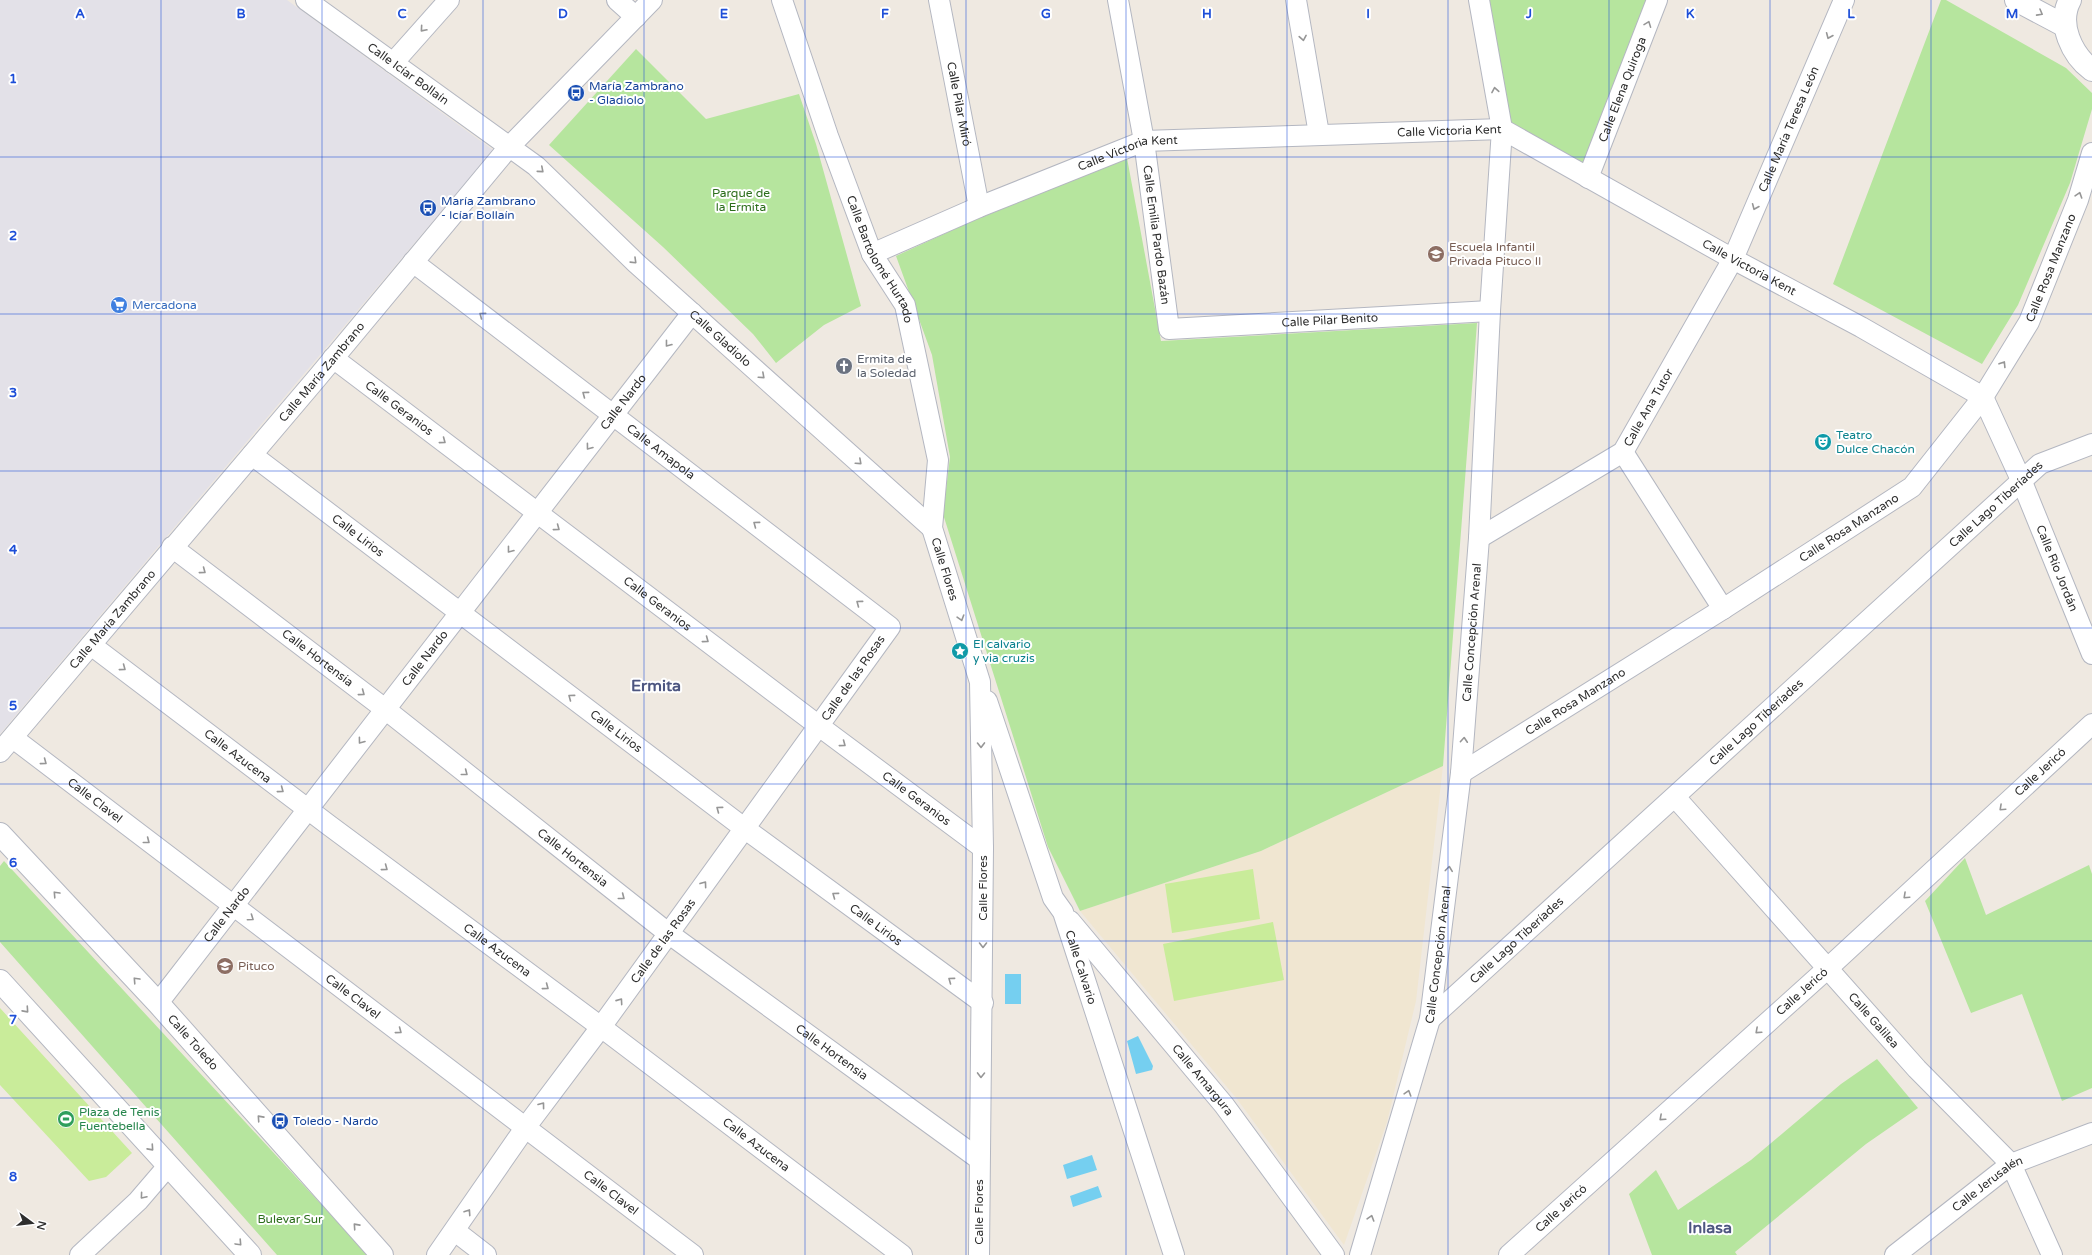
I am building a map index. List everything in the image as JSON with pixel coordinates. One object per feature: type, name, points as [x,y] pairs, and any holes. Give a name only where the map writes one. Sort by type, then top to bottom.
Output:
[{"type":"street","name":"Calle Icíar Bollaín","points":[[306,0],[509,147]]},
{"type":"street","points":[[393,63],[449,0]]},
{"type":"street","points":[[617,0],[636,17]]},
{"type":"street","name":"Calle María Zambrano","points":[[7,745],[509,147],[652,0]]},
{"type":"street","name":"Calle Bartolomé Hurtado","points":[[782,0],[828,136],[872,254],[905,305],[938,460],[932,528]]},
{"type":"street","name":"Calle Pilar Miró","points":[[939,0],[979,208]]},
{"type":"street","name":"Calle Emilia Pardo Bazán","points":[[1118,0],[1144,141],[1169,329]]},
{"type":"street","points":[[1296,0],[1319,134]]},
{"type":"street","name":"Calle Concepción Arenal","points":[[1360,1255],[1430,1018],[1461,773],[1479,538],[1490,311],[1502,129],[1479,0]]},
{"type":"street","name":"Calle Elena Quiroga","points":[[1588,178],[1657,0]]},
{"type":"street","name":"Calle María Teresa León","points":[[1733,259],[1844,0]]},
{"type":"street","points":[[2016,0],[2065,26]]},
{"type":"street","points":[[2070,0],[2065,26],[2072,47],[2086,65],[2092,70]]},
{"type":"street","name":"Calle Victoria Kent","points":[[872,254],[979,208],[1144,141],[1502,129],[1733,259],[1861,327],[1983,397]]},
{"type":"street","name":"Calle Gladiolo","points":[[509,147],[536,166],[558,185],[636,263],[932,528]]},
{"type":"street","name":"Calle Rosa Manzano","points":[[1461,773],[1723,609],[1912,487],[1983,397],[2029,322],[2078,200],[2092,153]]},
{"type":"street","name":"Calle Ana Tutor","points":[[1479,538],[1623,452],[1733,259]]},
{"type":"street","name":"Calle Amapola","points":[[413,262],[890,626]]},
{"type":"street","name":"Calle Pilar Benito","points":[[1169,329],[1490,311]]},
{"type":"street","name":"Calle Nardo","points":[[158,1003],[538,514],[692,313]]},
{"type":"street","name":"Calle Geranios","points":[[333,358],[819,726],[983,848]]},
{"type":"street","points":[[1983,397],[2022,482]]},
{"type":"street","name":"Calle Lago Tiberíades","points":[[1430,1018],[2022,482],[2040,464],[2092,444]]},
{"type":"street","points":[[1623,452],[1723,609]]},
{"type":"street","name":"Calle Lirios","points":[[252,455],[744,828],[983,1003]]},
{"type":"street","name":"Calle Río Jordán","points":[[2022,482],[2092,654]]},
{"type":"street","name":"Calle Flores","points":[[932,528],[980,682],[983,848],[983,1003],[979,1159],[979,1255]]},
{"type":"street","name":"Calle Hortensia","points":[[172,547],[385,709],[668,933],[979,1159]]},
{"type":"street","name":"Calle de las Rosas","points":[[437,1255],[525,1128],[601,1028],[890,626]]},
{"type":"street","name":"Calle Azucena","points":[[91,645],[308,810],[601,1028],[902,1255]]},
{"type":"street","name":"Calle Calvario","points":[[980,682],[1053,898],[1063,912],[1174,1255]]},
{"type":"street","name":"Calle Jericó","points":[[1509,1255],[1828,968],[2092,724]]},
{"type":"street","name":"Calle Clavel","points":[[7,745],[234,906],[693,1255]]},
{"type":"street","name":"Calle Galilea","points":[[1675,797],[1917,1069],[2011,1164],[2052,1255]]},
{"type":"street","name":"Calle Toledo","points":[[0,834],[158,1003],[382,1255]]},
{"type":"street","name":"Calle Amargura","points":[[1063,912],[1224,1105],[1334,1255]]},
{"type":"street","points":[[0,981],[250,1255]]},
{"type":"street","name":"Calle Jerusalén","points":[[1895,1255],[2011,1164],[2092,1133]]},
{"type":"street","points":[[80,1255],[138,1201],[168,1166]]},
{"type":"street","points":[[455,1231],[486,1255]]},
{"type":"shaded area","points":[[0,0],[287,0],[493,150],[0,734]]},
{"type":"shaded area","points":[[1443,766],[1416,1001],[1387,1122],[1344,1245],[1237,1099],[1080,911],[1261,851]]},
{"type":"green space","points":[[1489,0],[1649,0],[1584,170],[1510,124]]},
{"type":"green space","points":[[1941,0],[1946,0],[2066,68],[2092,93],[2092,109],[2070,183],[2018,305],[1982,364],[1833,284]]},
{"type":"green space","name":"Parque de la Ermita","points":[[636,49],[706,119],[799,94],[816,144],[861,306],[824,325],[776,363],[753,334],[663,247],[549,145]]},
{"type":"green space","points":[[1127,158],[1161,341],[1477,323],[1443,766],[1261,851],[1080,911],[1048,847],[943,514],[950,457],[932,355],[896,256],[970,222]]},
{"type":"green space","points":[[1965,858],[1986,915],[2089,865],[2092,874],[2092,1088],[2062,1101],[2022,994],[1971,1013],[1925,901]]},
{"type":"green space","name":"Bulevar Sur","points":[[4,861],[368,1255],[277,1255],[0,942],[0,866]]},
{"type":"green space","points":[[1253,869],[1260,919],[1172,933],[1165,884]]},
{"type":"green space","points":[[1273,922],[1284,980],[1174,1001],[1163,944]]},
{"type":"green space","name":"Plaza de Tenis Fuentebella","points":[[0,1008],[132,1153],[106,1177],[89,1181],[0,1085]]},
{"type":"green space","points":[[1877,1059],[1918,1108],[1866,1144],[1735,1252],[1737,1255],[1652,1255],[1629,1194],[1656,1170],[1678,1210],[1751,1160],[1841,1084]]},
{"type":"water","points":[[1005,974],[1021,974],[1021,1004],[1005,1004]]},
{"type":"water","points":[[1138,1036],[1153,1066],[1152,1070],[1136,1074],[1127,1041]]},
{"type":"water","points":[[1092,1155],[1097,1170],[1067,1179],[1063,1165]]},
{"type":"water","points":[[1098,1186],[1102,1197],[1073,1207],[1070,1196]]},
{"type":"place","name":"María Zambrano - Gladiolo","points":[[576,93]]},
{"type":"place","name":"María Zambrano - Icíar Bollaín","points":[[428,208]]},
{"type":"place","name":"Escuela Infantil Privada Pituco II","points":[[1436,254]]},
{"type":"place","name":"Mercadona","points":[[119,305]]},
{"type":"place","name":"Ermita de la Soledad","points":[[844,366]]},
{"type":"place","name":"Teatro Dulce Chacón","points":[[1823,442]]},
{"type":"place","name":"El calvario y via cruzis","points":[[960,651]]},
{"type":"place","name":"Pituco","points":[[225,966]]},
{"type":"place","name":"Plaza de Tenis Fuentebella","points":[[66,1119]]},
{"type":"place","name":"Toledo - Nardo","points":[[280,1121]]},
{"type":"district","name":"Ermita","points":[[656,685]]},
{"type":"district","name":"Inlasa","points":[[1710,1227]]}]
